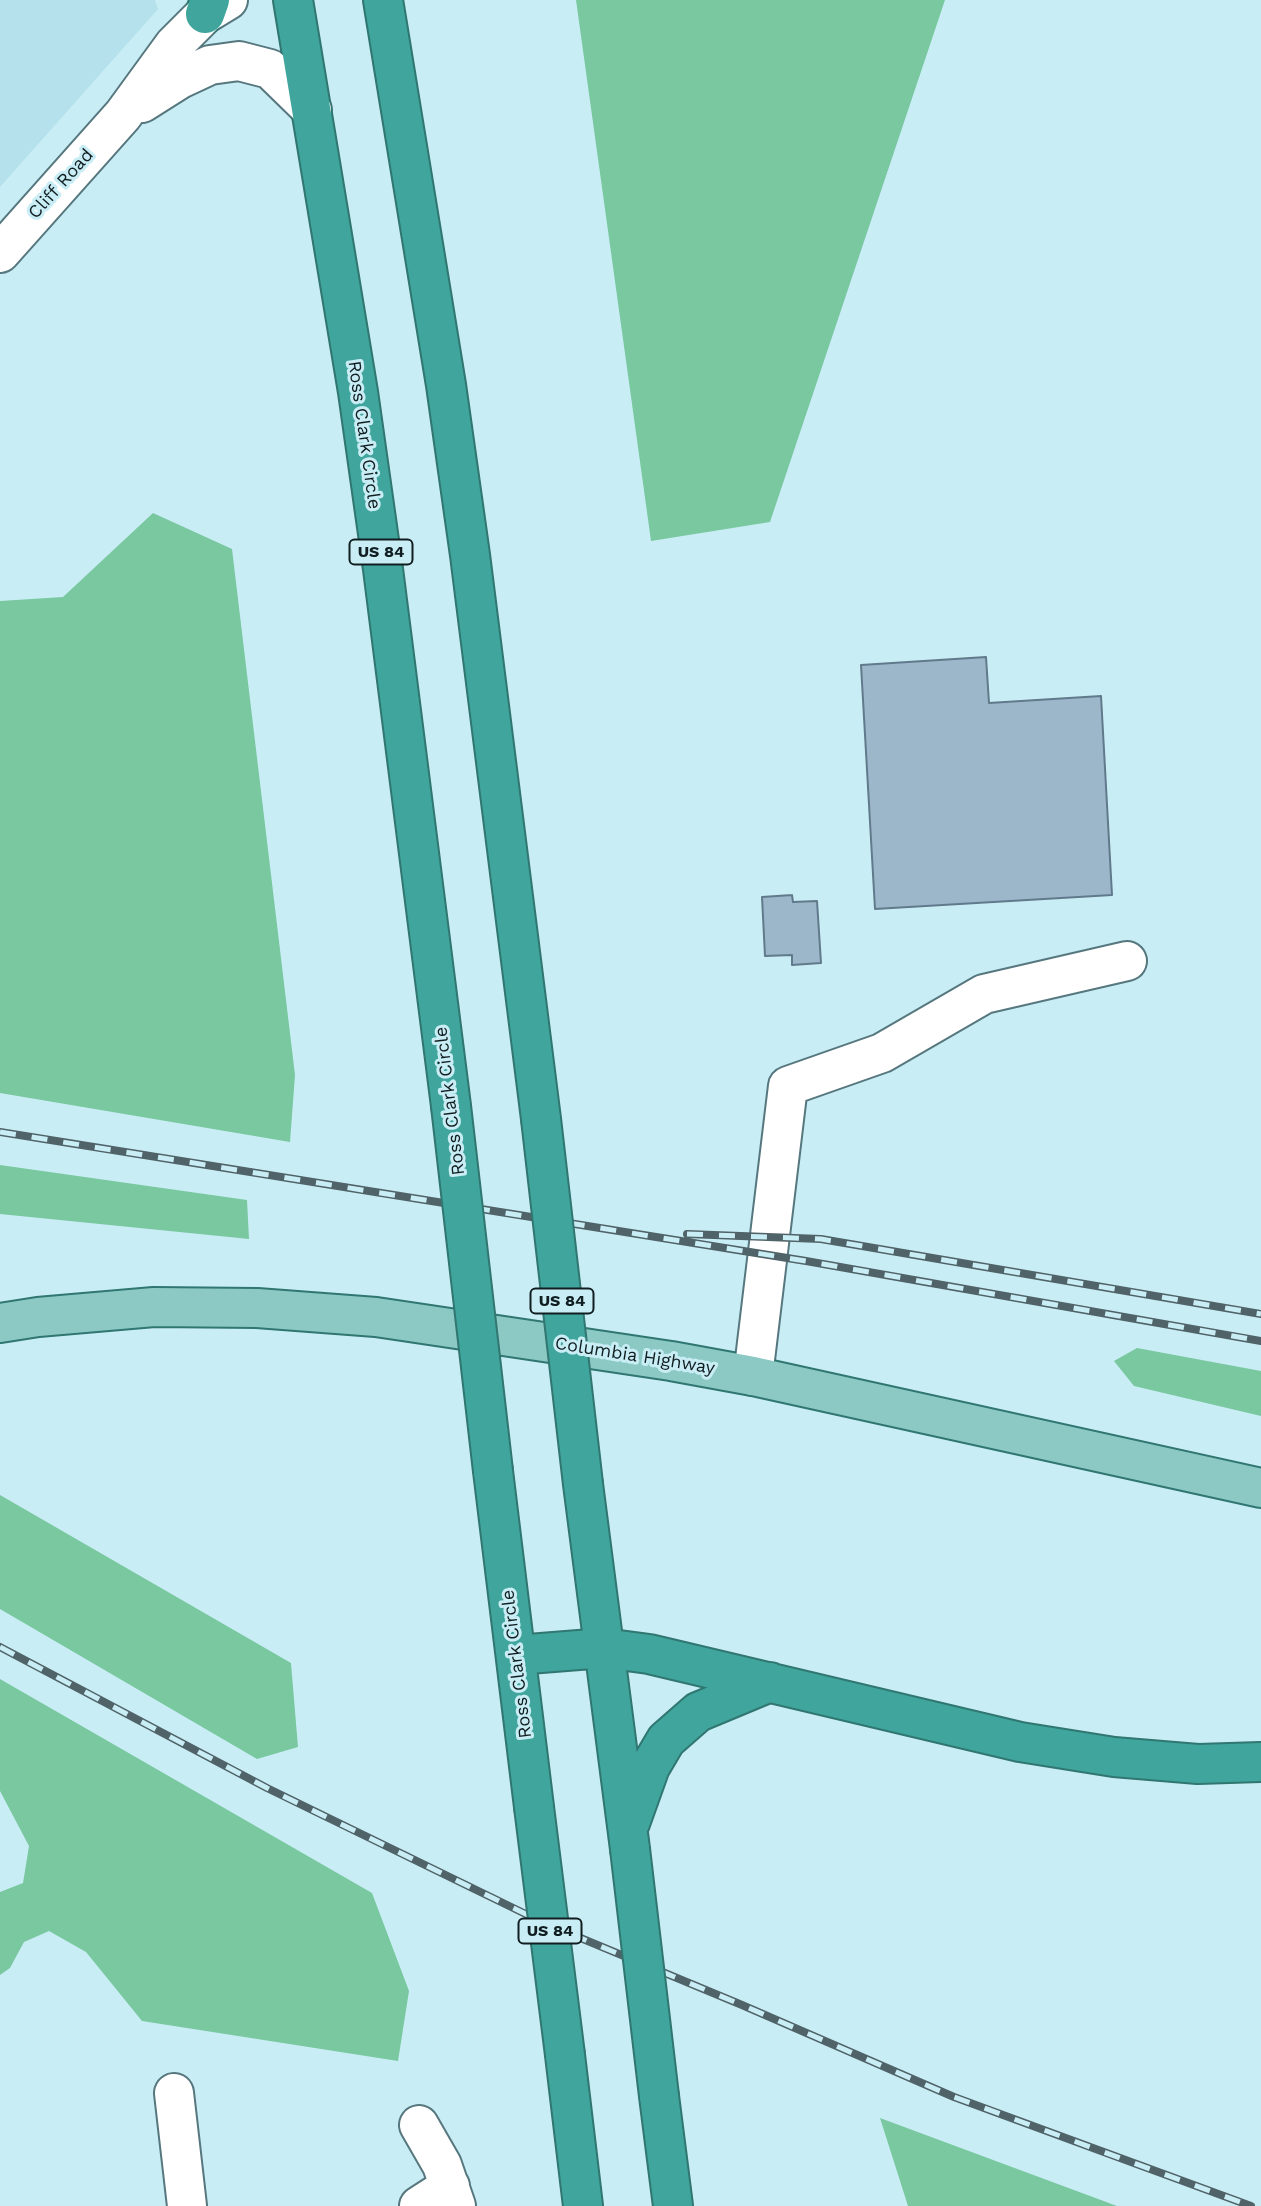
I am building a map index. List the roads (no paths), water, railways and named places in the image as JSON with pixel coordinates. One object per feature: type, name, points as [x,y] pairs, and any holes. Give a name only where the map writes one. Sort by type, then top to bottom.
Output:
[{"type":"highway","name":"Ross Clark Circle","points":[[293,0],[358,392],[383,569],[451,1106],[583,2206]]},
{"type":"highway","name":"US 84","points":[[383,0],[450,411],[541,1119],[583,1484],[673,2206]]},
{"type":"highway","points":[[516,1655],[604,1648],[649,1654],[1020,1742],[1114,1756],[1198,1764],[1261,1762]]},
{"type":"highway","points":[[628,1840],[650,1767],[666,1740],[698,1712],[770,1682]]},
{"type":"main road","name":"Columbia Highway","points":[[0,1323],[154,1307],[257,1308],[376,1317],[671,1360],[1261,1488]]},
{"type":"street","name":"Cliff Road","points":[[0,253],[122,116],[174,46],[214,5]]},
{"type":"street","name":"Cliff Road","points":[[122,116],[180,79],[210,65],[239,61],[270,69],[312,110]]},
{"type":"street","points":[[753,1376],[788,1086],[882,1053],[985,994],[1126,961]]},
{"type":"street","points":[[174,2093],[187,2206]]},
{"type":"street","points":[[419,2125],[442,2165],[442,2200]]},
{"type":"railway","points":[[0,1132],[806,1261],[1261,1341]]},
{"type":"railway","points":[[687,1234],[821,1239],[1261,1314]]},
{"type":"railway","points":[[0,1647],[267,1788],[542,1922],[954,2097],[1251,2206]]}]
